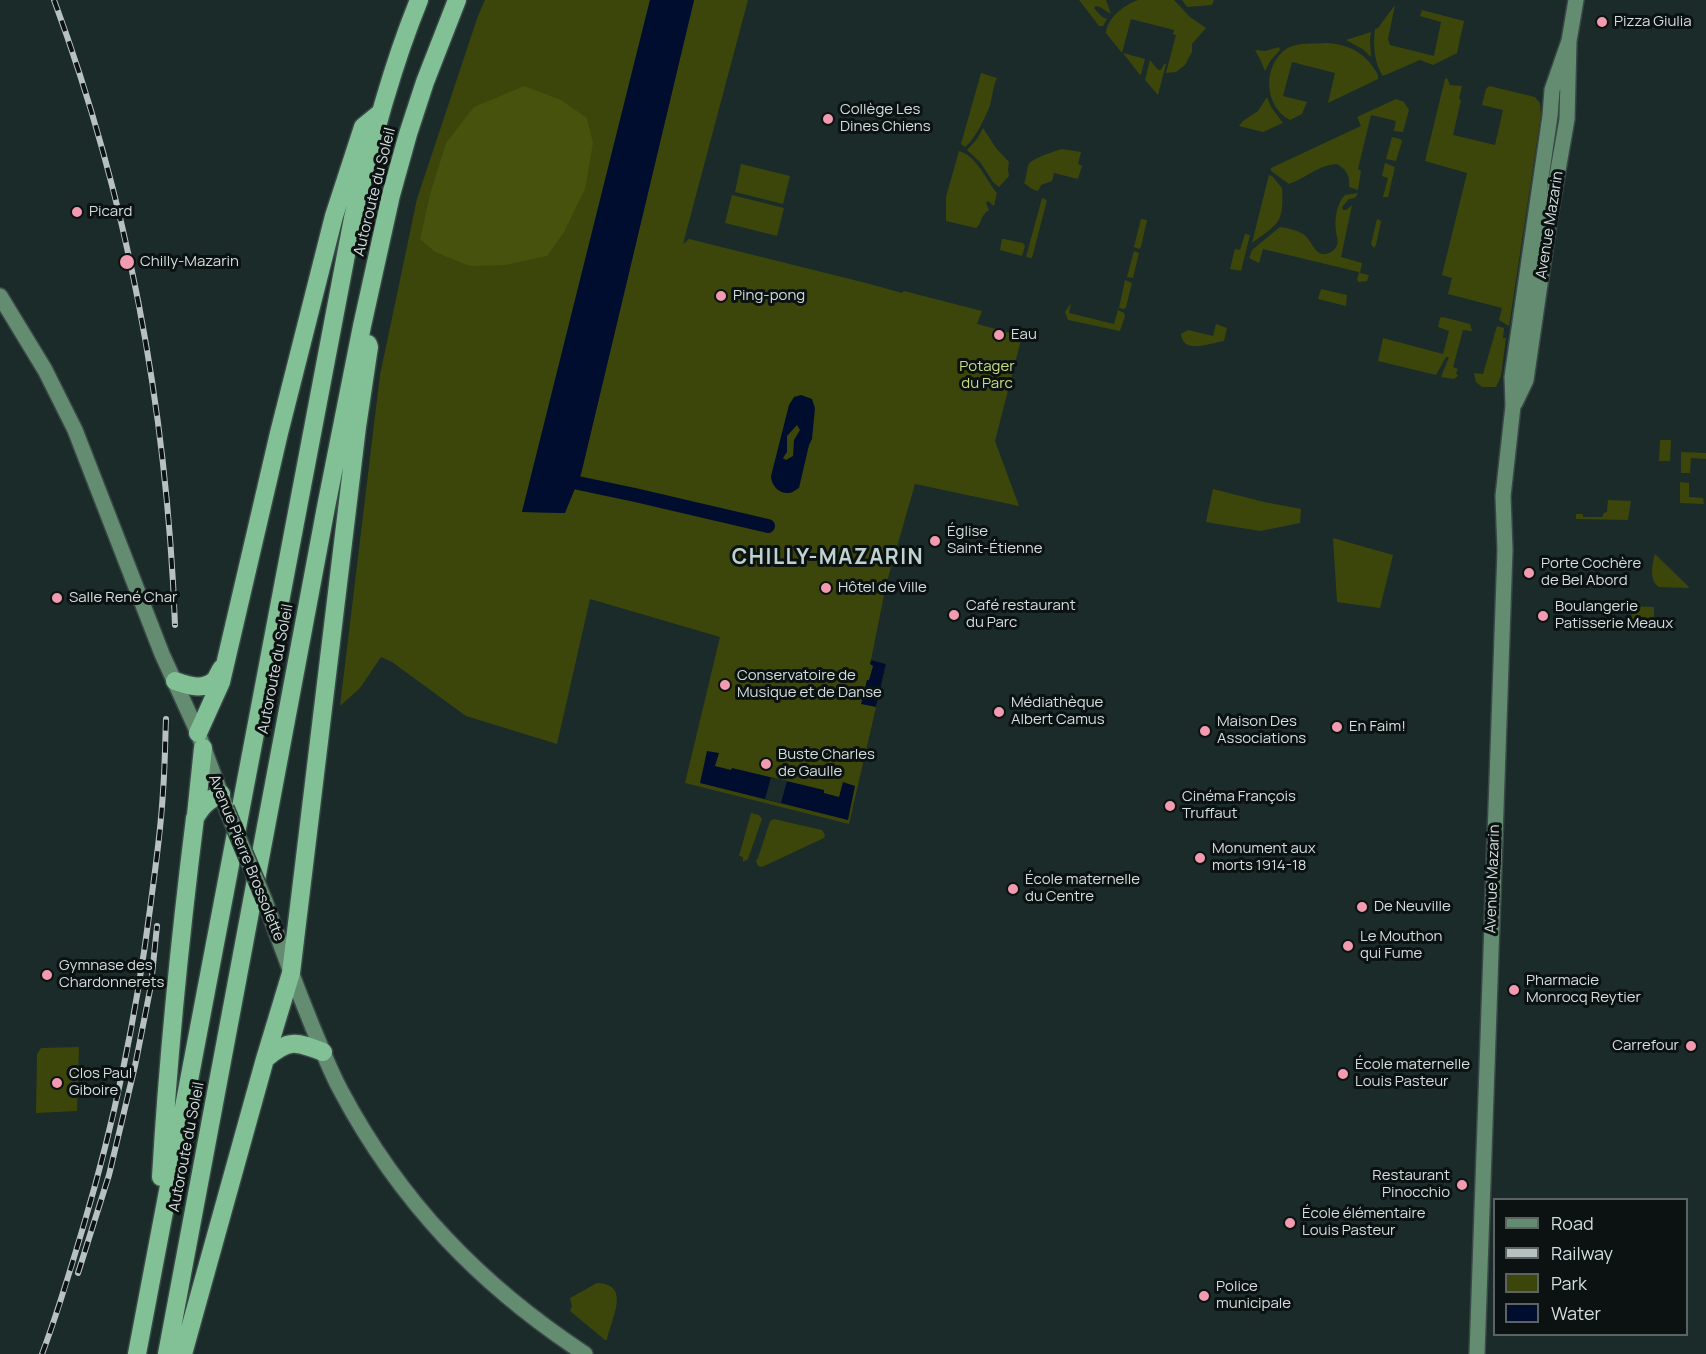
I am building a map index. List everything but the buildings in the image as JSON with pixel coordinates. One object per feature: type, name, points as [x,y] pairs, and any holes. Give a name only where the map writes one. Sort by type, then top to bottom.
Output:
[{"type":"highway","name":"Autoroute du Soleil","points":[[136,1354],[354,218],[379,114],[406,30],[419,0]]},
{"type":"highway","name":"Autoroute du Soleil","points":[[167,1354],[315,564],[362,326],[391,195],[408,134],[425,82],[457,0]]},
{"type":"highway","points":[[156,1253],[180,938],[195,818],[201,740],[221,682],[334,216],[363,127],[379,114]]},
{"type":"highway","points":[[183,1354],[291,973],[369,347],[362,326]]},
{"type":"highway","points":[[175,681],[192,687],[206,685],[214,681],[226,661]]},
{"type":"highway","points":[[195,818],[202,806],[210,799],[223,801]]},
{"type":"highway","points":[[265,1059],[279,1048],[290,1044],[300,1043],[323,1052]]},
{"type":"street","name":"Avenue Mazarin","points":[[1477,1354],[1505,550],[1503,496],[1513,405],[1526,380],[1567,118],[1569,41],[1576,0]]},
{"type":"street","name":"Avenue Pierre Brossolette","points":[[0,296],[45,370],[75,430],[146,611],[201,740],[223,801],[266,901],[291,973],[341,1090],[387,1166],[450,1244],[541,1323],[585,1354]]},
{"type":"green space","name":"Potager du Parc","points":[[485,0],[650,0],[522,512],[564,513],[581,474],[694,0],[748,0],[683,244],[689,239],[982,311],[977,324],[1022,336],[995,441],[1019,506],[915,484],[886,585],[871,660],[886,664],[849,824],[685,783],[720,637],[590,599],[557,744],[466,716],[392,662],[381,657],[360,688],[340,706],[380,375],[417,199]]},
{"type":"green space","points":[[1079,0],[1106,0],[1111,14],[1100,7],[1094,8],[1107,19],[1103,26],[1099,26]]},
{"type":"green space","points":[[1138,0],[1174,0],[1190,17],[1206,28],[1192,44],[1192,52],[1185,65],[1176,72],[1166,73],[1176,35],[1173,34],[1174,30],[1131,19],[1122,53],[1106,33],[1109,22],[1117,13]]},
{"type":"green space","points":[[1182,0],[1214,0],[1212,5],[1187,7]]},
{"type":"green space","points":[[1395,5],[1388,39],[1390,45],[1434,56],[1441,22],[1420,16],[1422,10],[1464,21],[1457,53],[1433,65],[1420,60],[1383,76],[1375,54],[1375,29]]},
{"type":"green space","points":[[1371,32],[1371,57],[1364,50],[1346,40]]},
{"type":"green space","points":[[1328,43],[1351,48],[1358,52],[1369,61],[1378,79],[1328,103],[1335,73],[1292,62],[1283,96],[1307,102],[1302,114],[1290,120],[1281,114],[1271,96],[1269,86],[1273,65],[1278,56],[1290,47],[1300,44]]},
{"type":"green space","points":[[1279,47],[1280,50],[1265,71],[1255,50],[1265,51]]},
{"type":"green space","points":[[1123,53],[1145,59],[1140,75]]},
{"type":"green space","points":[[1150,60],[1158,70],[1166,64],[1158,95],[1145,80]]},
{"type":"green space","points":[[981,73],[997,78],[984,119],[973,139],[965,147],[961,144]]},
{"type":"green space","points":[[1447,78],[1450,85],[1462,86],[1453,135],[1495,145],[1503,110],[1482,105],[1489,86],[1535,97],[1540,103],[1541,115],[1509,326],[1499,320],[1502,308],[1448,294],[1452,278],[1442,275],[1467,173],[1425,161]]},
{"type":"green space","points":[[524,86],[561,100],[587,118],[593,143],[585,189],[564,232],[547,256],[505,265],[470,266],[435,252],[420,239],[431,191],[446,143],[474,107]]},
{"type":"green space","points":[[1267,97],[1271,107],[1283,123],[1263,132],[1239,126],[1258,111]]},
{"type":"green space","points":[[1396,99],[1404,102],[1409,110],[1403,132],[1394,131],[1396,121],[1371,115],[1358,169],[1361,171],[1358,190],[1349,187],[1347,174],[1337,164],[1318,169],[1289,184],[1271,171],[1271,168],[1361,126],[1357,117]]},
{"type":"green space","points":[[983,128],[996,148],[1009,162],[1009,176],[999,187],[980,162],[967,150]]},
{"type":"green space","points":[[1392,137],[1402,141],[1396,161],[1386,159]]},
{"type":"green space","points":[[1062,149],[1081,152],[1078,164],[1082,166],[1078,179],[1054,173],[1052,181],[1041,185],[1038,191],[1024,183],[1031,162]]},
{"type":"green space","points":[[959,151],[976,163],[997,193],[994,206],[988,201],[986,203],[989,210],[976,228],[946,221],[946,197]]},
{"type":"green space","points":[[1385,163],[1395,167],[1388,197],[1383,197],[1388,178],[1382,176]]},
{"type":"green space","points":[[741,164],[790,176],[783,204],[735,192]]},
{"type":"green space","points":[[1269,175],[1282,188],[1281,216],[1274,226],[1252,243]]},
{"type":"green space","points":[[1358,193],[1342,207],[1346,210],[1352,205],[1341,257],[1362,263],[1360,273],[1369,275],[1367,281],[1357,280],[1359,272],[1263,249],[1259,263],[1249,258],[1252,250],[1280,227],[1303,234],[1321,254],[1331,252],[1338,243],[1335,221],[1340,202],[1345,195]]},
{"type":"green space","points":[[732,195],[784,208],[777,236],[725,223]]},
{"type":"green space","points":[[1042,198],[1047,200],[1032,258],[1026,257]]},
{"type":"green space","points":[[1141,219],[1147,220],[1139,249],[1134,247]]},
{"type":"green space","points":[[1377,219],[1381,221],[1374,248],[1371,244]]},
{"type":"green space","points":[[1245,234],[1250,235],[1241,271],[1230,269],[1235,249],[1240,250]]},
{"type":"green space","points":[[1002,239],[1023,243],[1025,246],[1022,256],[1000,250]]},
{"type":"green space","points":[[1134,251],[1139,253],[1133,278],[1127,277]]},
{"type":"green space","points":[[1125,280],[1132,283],[1124,309],[1119,308]]},
{"type":"green space","points":[[1321,289],[1347,295],[1346,306],[1318,299]]},
{"type":"green space","points":[[1071,303],[1069,313],[1114,324],[1118,310],[1124,313],[1120,331],[1068,320],[1065,312]]},
{"type":"green space","points":[[1440,318],[1470,324],[1472,331],[1463,330],[1453,367],[1458,369],[1456,373],[1458,376],[1454,379],[1441,377],[1449,357],[1446,357],[1436,375],[1378,361],[1383,338],[1443,354],[1449,331],[1438,327]]},
{"type":"green space","points":[[1216,324],[1227,328],[1224,341],[1192,346],[1183,340],[1181,334],[1188,330],[1213,336]]},
{"type":"green space","points":[[1497,326],[1504,328],[1503,338],[1506,338],[1501,376],[1496,387],[1482,387],[1476,382],[1474,373],[1483,374]]},
{"type":"green space","points":[[1660,440],[1671,440],[1670,461],[1659,461]]},
{"type":"green space","points":[[1681,452],[1706,453],[1706,459],[1691,458],[1690,473],[1681,473]]},
{"type":"green space","points":[[1680,482],[1689,483],[1689,497],[1703,498],[1704,504],[1680,503]]},
{"type":"green space","points":[[1213,489],[1301,509],[1300,523],[1260,531],[1206,522]]},
{"type":"green space","points":[[1608,500],[1631,501],[1628,520],[1576,519],[1576,514],[1583,514],[1583,517],[1602,517],[1607,512]]},
{"type":"green space","points":[[1333,538],[1393,555],[1380,608],[1337,602]]},
{"type":"green space","points":[[1655,554],[1689,588],[1659,587],[1656,584],[1652,572]]},
{"type":"green space","points":[[1632,606],[1654,607],[1654,629],[1631,629]]},
{"type":"green space","points":[[751,813],[759,815],[762,819],[748,859],[743,862],[743,857],[739,856]]},
{"type":"green space","points":[[774,819],[822,830],[824,838],[762,867],[758,866],[756,861],[770,821]]},
{"type":"green space","name":"Clos Paul Giboire","points":[[79,1047],[77,1111],[36,1113],[37,1054],[41,1048]]},
{"type":"green space","points":[[597,1283],[608,1285],[614,1289],[617,1296],[615,1313],[607,1340],[570,1311],[572,1306],[570,1298]]},
{"type":"water","points":[[650,0],[694,0],[581,474],[565,513],[522,512]]},
{"type":"water","points":[[801,395],[812,399],[815,408],[812,439],[799,488],[791,493],[785,493],[776,488],[771,476],[789,405],[794,397]],"holes":[[[797,425],[800,430],[794,440],[793,456],[786,460],[783,458],[787,452],[787,436]]]},
{"type":"water","points":[[871,660],[886,664],[876,707],[861,704],[873,666],[870,664]]},
{"type":"water","points":[[707,751],[719,753],[715,766],[824,790],[824,793],[839,797],[843,782],[855,786],[848,820],[700,783]]},
{"type":"pier","points":[[771,777],[787,781],[781,803],[765,799]]},
{"type":"waterway","points":[[578,483],[768,526]]},
{"type":"railway","points":[[54,0],[103,152],[123,229],[139,308],[153,386],[163,466],[171,545],[175,625]]},
{"type":"railway","points":[[42,1354],[64,1290],[95,1185],[115,1107],[131,1029],[159,836],[166,719]]},
{"type":"railway","points":[[78,1273],[109,1175],[135,1066],[151,985],[157,926]]},
{"type":"place","name":"Pizza Giulia","points":[[1602,22]]},
{"type":"place","name":"Collège Les Dines Chiens","points":[[828,119]]},
{"type":"place","name":"Picard","points":[[77,212]]},
{"type":"place","name":"Chilly-Mazarin","points":[[127,262]]},
{"type":"place","name":"Ping-pong","points":[[721,296]]},
{"type":"place","name":"Eau","points":[[999,335]]},
{"type":"place","name":"Église Saint-Étienne","points":[[935,541]]},
{"type":"place","name":"Porte Cochère de Bel Abord","points":[[1529,573]]},
{"type":"place","name":"Hôtel de Ville","points":[[826,588]]},
{"type":"place","name":"Salle René Char","points":[[57,598]]},
{"type":"place","name":"Café restaurant du Parc","points":[[954,615]]},
{"type":"place","name":"Boulangerie Patisserie Meaux","points":[[1543,616]]},
{"type":"place","name":"Conservatoire de Musique et de Danse","points":[[725,685]]},
{"type":"place","name":"Médiathèque Albert Camus","points":[[999,712]]},
{"type":"place","name":"En Faim!","points":[[1337,727]]},
{"type":"place","name":"Maison Des Associations","points":[[1205,731]]},
{"type":"place","name":"Buste Charles de Gaulle","points":[[766,764]]},
{"type":"place","name":"Cinéma François Truffaut","points":[[1170,806]]},
{"type":"place","name":"Monument aux morts 1914-18","points":[[1200,858]]},
{"type":"place","name":"École maternelle du Centre","points":[[1013,889]]},
{"type":"place","name":"De Neuville","points":[[1362,907]]},
{"type":"place","name":"Le Mouthon qui Fume","points":[[1348,946]]},
{"type":"place","name":"Gymnase des Chardonnerets","points":[[47,975]]},
{"type":"place","name":"Pharmacie Monrocq Reytier","points":[[1514,990]]},
{"type":"place","name":"Carrefour","points":[[1691,1046]]},
{"type":"place","name":"École maternelle Louis Pasteur","points":[[1343,1074]]},
{"type":"place","name":"Clos Paul Giboire","points":[[57,1083]]},
{"type":"place","name":"Restaurant Pinocchio","points":[[1462,1185]]},
{"type":"place","name":"École élémentaire Louis Pasteur","points":[[1290,1223]]},
{"type":"place","name":"Police municipale","points":[[1204,1296]]},
{"type":"district","name":"CHILLY-MAZARIN","points":[[828,558]]}]
